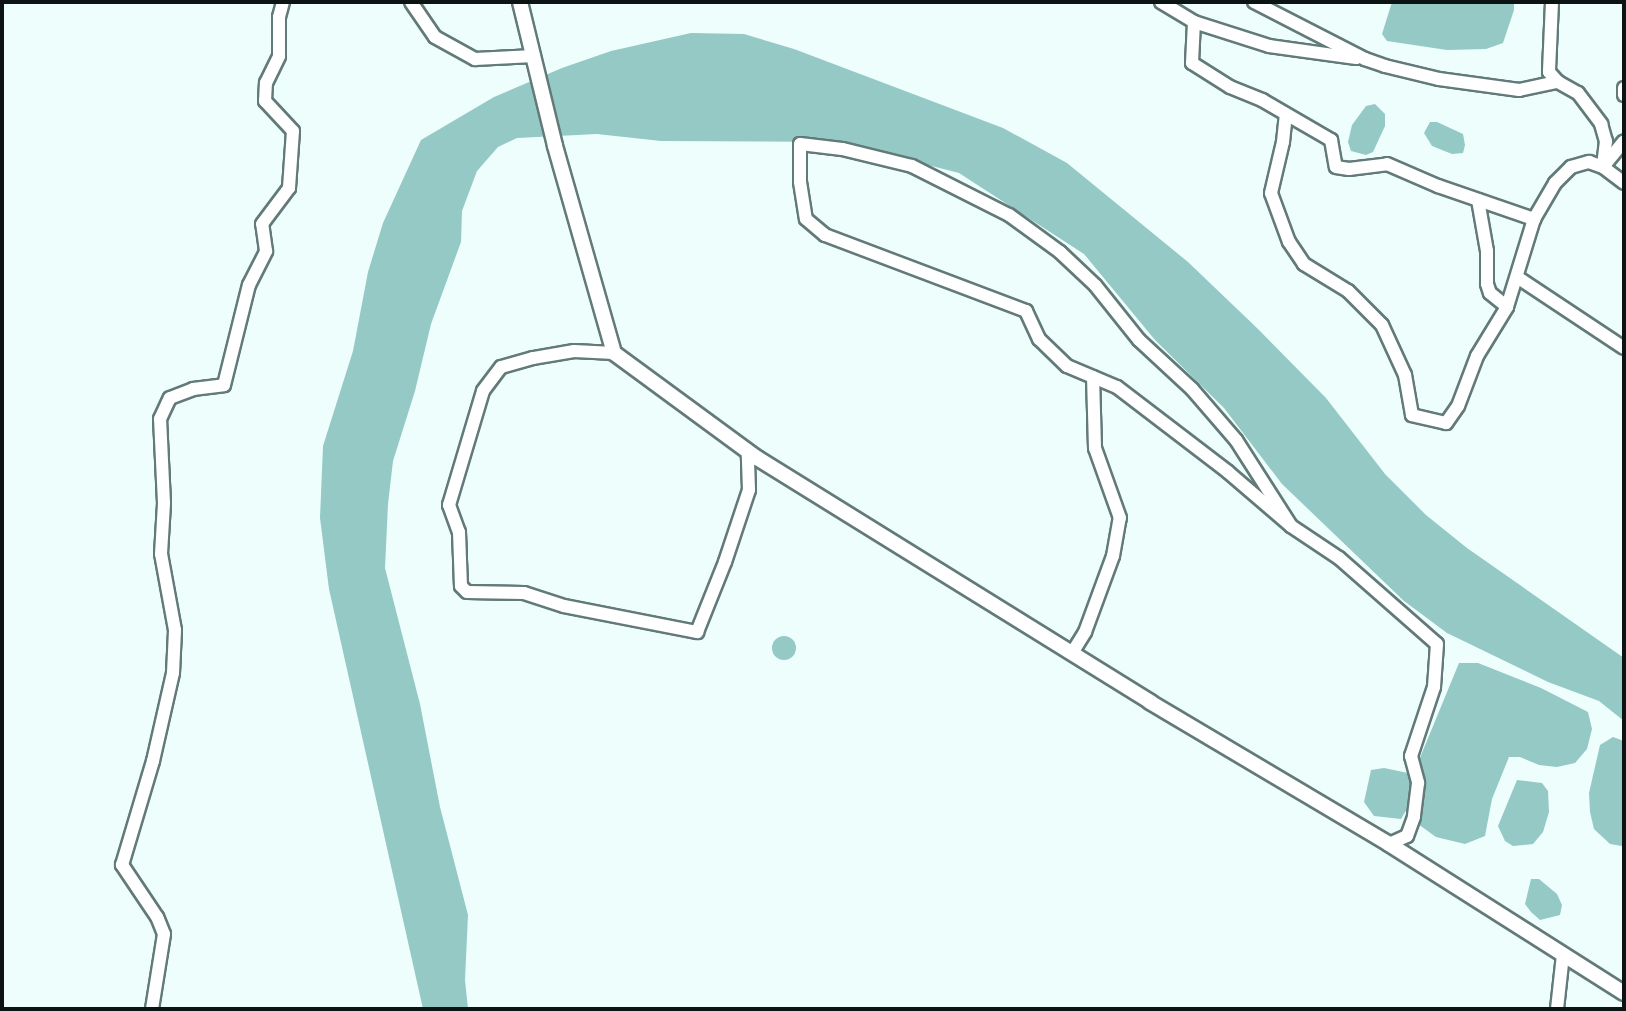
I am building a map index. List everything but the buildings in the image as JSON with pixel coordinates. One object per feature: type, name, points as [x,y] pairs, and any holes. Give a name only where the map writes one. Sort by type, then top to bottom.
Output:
[{"type":"street","points":[[152,1009],[164,934],[157,917],[122,865],[153,761],[173,673],[175,630],[162,554],[164,503],[160,419],[170,398],[193,389],[224,385],[248,285],[266,251],[262,224],[289,188],[293,131],[265,102],[266,83],[279,56],[279,17],[283,2]]},
{"type":"street","points":[[411,2],[435,37],[475,59],[534,58]]},
{"type":"street","points":[[520,2],[555,146],[614,353]]},
{"type":"street","points":[[1161,2],[1194,22],[1269,46],[1365,59],[1439,79],[1479,86],[1518,90],[1558,82]]},
{"type":"street","points":[[1254,2],[1365,59]]},
{"type":"street","points":[[1552,2],[1549,72],[1558,82],[1578,93],[1601,124],[1606,141],[1603,167]]},
{"type":"street","points":[[1194,22],[1192,63],[1230,87],[1286,114],[1331,140],[1336,167],[1349,169],[1387,164],[1534,219]]},
{"type":"street","points":[[1624,88],[1624,95]]},
{"type":"street","points":[[1286,114],[1283,142],[1271,193],[1289,243],[1304,264],[1348,291],[1381,325],[1405,375],[1412,415],[1446,423],[1458,406],[1477,355],[1507,307],[1534,219],[1555,183],[1571,167],[1589,162],[1603,167],[1624,183]]},
{"type":"street","points":[[1603,167],[1624,141]]},
{"type":"street","points":[[1291,526],[1236,440],[1192,389],[1139,340],[1095,285],[1060,252],[1009,215],[912,166],[842,149],[800,144],[800,182],[806,219],[825,235],[1026,311],[1040,338],[1067,366],[1117,387],[1228,472],[1291,526],[1339,558],[1437,644],[1434,687],[1411,756],[1418,783],[1414,817],[1407,836],[1389,844]]},
{"type":"street","points":[[1478,200],[1485,227],[1487,284],[1490,293],[1507,307]]},
{"type":"street","points":[[1517,277],[1624,348]]},
{"type":"street","points":[[748,452],[749,489],[725,562],[697,632],[576,609],[524,593],[467,592],[461,586],[459,532],[449,505],[483,391],[501,367],[574,351],[614,353],[748,452],[1072,653],[1389,844],[1624,993]]},
{"type":"street","points":[[1072,653],[1085,632],[1113,556],[1120,519],[1095,448],[1093,377]]},
{"type":"street","points":[[1557,1009],[1563,956]]},
{"type":"water","points":[[1392,2],[1514,2],[1514,10],[1503,43],[1486,49],[1447,50],[1387,41],[1382,34]]},
{"type":"water","points":[[691,33],[744,34],[794,49],[1003,128],[1067,163],[1188,262],[1258,329],[1326,398],[1385,474],[1426,515],[1467,548],[1624,658],[1624,721],[1599,701],[1548,682],[1447,633],[1404,601],[1282,484],[1224,408],[1155,340],[1084,254],[959,173],[839,142],[661,141],[597,134],[517,138],[498,147],[477,171],[462,211],[461,242],[431,324],[415,391],[393,461],[388,504],[385,568],[420,704],[440,807],[468,915],[465,980],[468,1009],[423,1009],[329,589],[320,518],[323,446],[353,351],[368,272],[383,223],[421,140],[494,97],[562,68],[611,51]]},
{"type":"water","points":[[1375,104],[1385,114],[1385,126],[1373,152],[1366,155],[1351,151],[1348,142],[1352,125],[1366,106]]},
{"type":"water","points":[[1430,122],[1437,122],[1463,134],[1463,153],[1452,154],[1432,146],[1424,133]]},
{"type":"water","points":[[784,636],[793,639],[796,648],[793,657],[784,660],[775,657],[772,648],[775,639]]},
{"type":"water","points":[[1459,663],[1478,663],[1541,688],[1588,712],[1592,729],[1587,749],[1575,763],[1557,767],[1539,765],[1520,757],[1509,757],[1492,799],[1485,836],[1465,844],[1436,837],[1418,824],[1422,796],[1419,760]]},
{"type":"water","points":[[1613,737],[1624,741],[1622,846],[1610,844],[1594,829],[1590,812],[1589,793],[1600,745]]},
{"type":"water","points":[[1384,768],[1408,773],[1412,783],[1413,799],[1401,819],[1374,816],[1364,802],[1371,770]]},
{"type":"water","points":[[1517,780],[1542,783],[1548,791],[1549,812],[1543,832],[1533,844],[1513,846],[1505,841],[1498,826]]},
{"type":"water","points":[[1531,879],[1539,879],[1557,894],[1562,905],[1560,915],[1540,920],[1531,912],[1525,904]]}]
